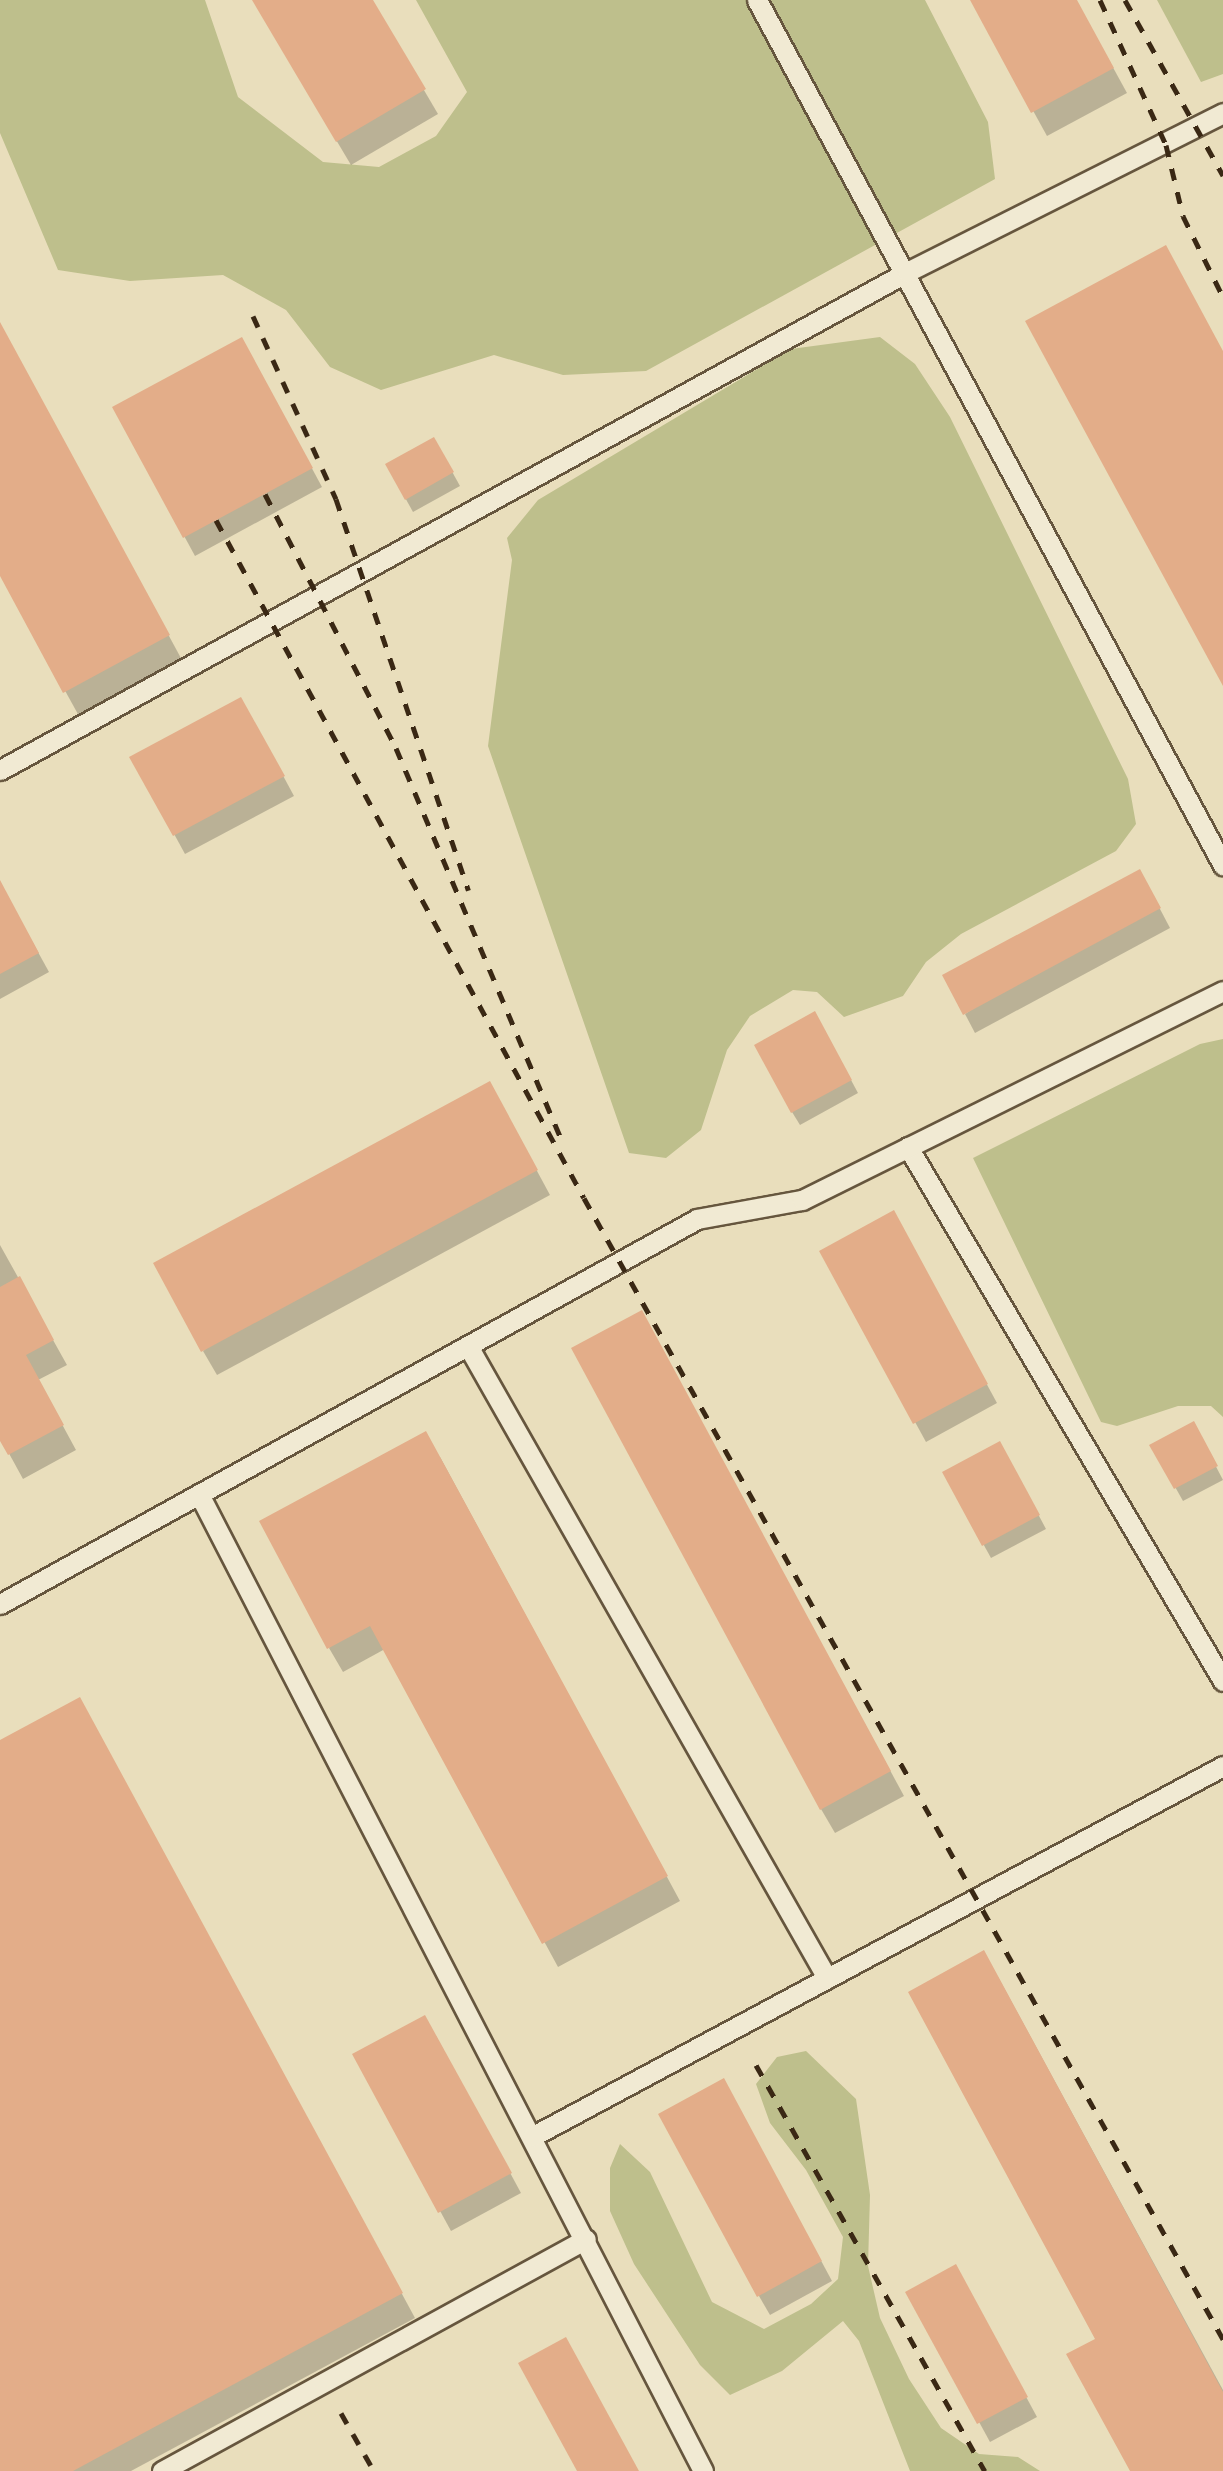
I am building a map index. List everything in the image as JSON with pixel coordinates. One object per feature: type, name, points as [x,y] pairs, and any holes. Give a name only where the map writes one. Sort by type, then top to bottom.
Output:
[{"type":"lane","points":[[757,0],[907,272],[1223,865]]},
{"type":"lane","points":[[0,770],[907,272],[1223,113]]},
{"type":"lane","points":[[0,1604],[697,1219],[802,1200],[1223,991]]},
{"type":"lane","points":[[908,1147],[1223,1681]]},
{"type":"lane","points":[[468,1346],[827,1978]]},
{"type":"lane","points":[[199,1494],[533,2136],[703,2471]]},
{"type":"lane","points":[[533,2136],[1223,1766]]},
{"type":"lane","points":[[162,2471],[586,2239]]},
{"type":"green space","points":[[0,0],[205,0],[238,97],[323,162],[379,167],[436,136],[467,92],[416,0],[925,0],[988,122],[995,179],[646,371],[563,375],[494,355],[381,390],[330,367],[286,310],[223,275],[130,281],[58,270],[0,133]]},
{"type":"green space","points":[[1157,0],[1223,0],[1223,74],[1201,82]]},
{"type":"green space","points":[[880,337],[915,364],[950,417],[1128,779],[1136,824],[1116,851],[961,934],[926,962],[903,996],[844,1017],[817,992],[793,990],[750,1016],[727,1050],[701,1130],[666,1158],[629,1153],[488,746],[512,560],[507,538],[538,500],[791,349]]},
{"type":"green space","points":[[1223,1039],[1223,1417],[1211,1406],[1178,1406],[1117,1426],[1101,1422],[973,1158],[1200,1044]]},
{"type":"green space","points":[[806,2051],[856,2099],[870,2195],[868,2266],[880,2318],[909,2379],[941,2428],[979,2454],[1018,2457],[1040,2471],[910,2471],[859,2341],[843,2321],[782,2371],[730,2395],[700,2365],[634,2264],[610,2211],[610,2168],[620,2144],[650,2172],[712,2302],[764,2329],[811,2304],[838,2279],[843,2237],[806,2170],[770,2123],[756,2084],[777,2057]]},
{"type":"building","points":[[252,0],[373,0],[426,89],[336,142]]},
{"type":"building","points":[[970,0],[1077,0],[1114,68],[1031,113]]},
{"type":"building","points":[[1166,245],[1223,351],[1223,686],[1025,321]]},
{"type":"building","points":[[0,322],[170,635],[63,693],[0,576]]},
{"type":"building","points":[[242,337],[313,468],[183,538],[112,407]]},
{"type":"building","points":[[434,437],[454,472],[405,500],[385,464]]},
{"type":"building","points":[[241,697],[285,776],[173,836],[129,757]]},
{"type":"building","points":[[1140,869],[1161,908],[963,1015],[942,975]]},
{"type":"building","points":[[0,880],[39,953],[0,974]]},
{"type":"building","points":[[815,1011],[852,1080],[791,1113],[754,1045]]},
{"type":"building","points":[[490,1081],[538,1170],[201,1352],[153,1263]]},
{"type":"building","points":[[894,1210],[988,1384],[913,1424],[819,1251]]},
{"type":"building","points":[[20,1276],[54,1340],[26,1355],[64,1425],[8,1455],[0,1441],[0,1287]]},
{"type":"building","points":[[642,1310],[891,1771],[820,1810],[571,1348]]},
{"type":"building","points":[[1194,1421],[1218,1466],[1174,1489],[1149,1445]]},
{"type":"building","points":[[426,1431],[668,1876],[542,1944],[370,1626],[327,1649],[259,1521]]},
{"type":"building","points":[[1000,1441],[1040,1515],[982,1546],[942,1472]]},
{"type":"building","points":[[80,1697],[403,2293],[73,2471],[0,2471],[0,1740]]},
{"type":"building","points":[[984,1950],[1223,2392],[1223,2471],[1130,2471],[1066,2354],[1095,2339],[908,1992]]},
{"type":"building","points":[[425,2015],[512,2173],[438,2213],[352,2054]]},
{"type":"building","points":[[724,2078],[822,2261],[757,2297],[658,2114]]},
{"type":"building","points":[[956,2264],[1028,2397],[977,2424],[905,2292]]},
{"type":"building","points":[[566,2337],[639,2471],[577,2471],[518,2363]]},
{"type":"railway","points":[[1100,0],[1166,145],[1183,216],[1223,297]]},
{"type":"railway","points":[[1125,0],[1223,175]]},
{"type":"railway","points":[[253,316],[336,499],[468,890]]},
{"type":"railway","points":[[265,494],[396,748],[560,1136]]},
{"type":"railway","points":[[216,520],[584,1198],[1223,2339]]},
{"type":"railway","points":[[756,2065],[985,2471]]},
{"type":"railway","points":[[341,2413],[374,2471]]}]
